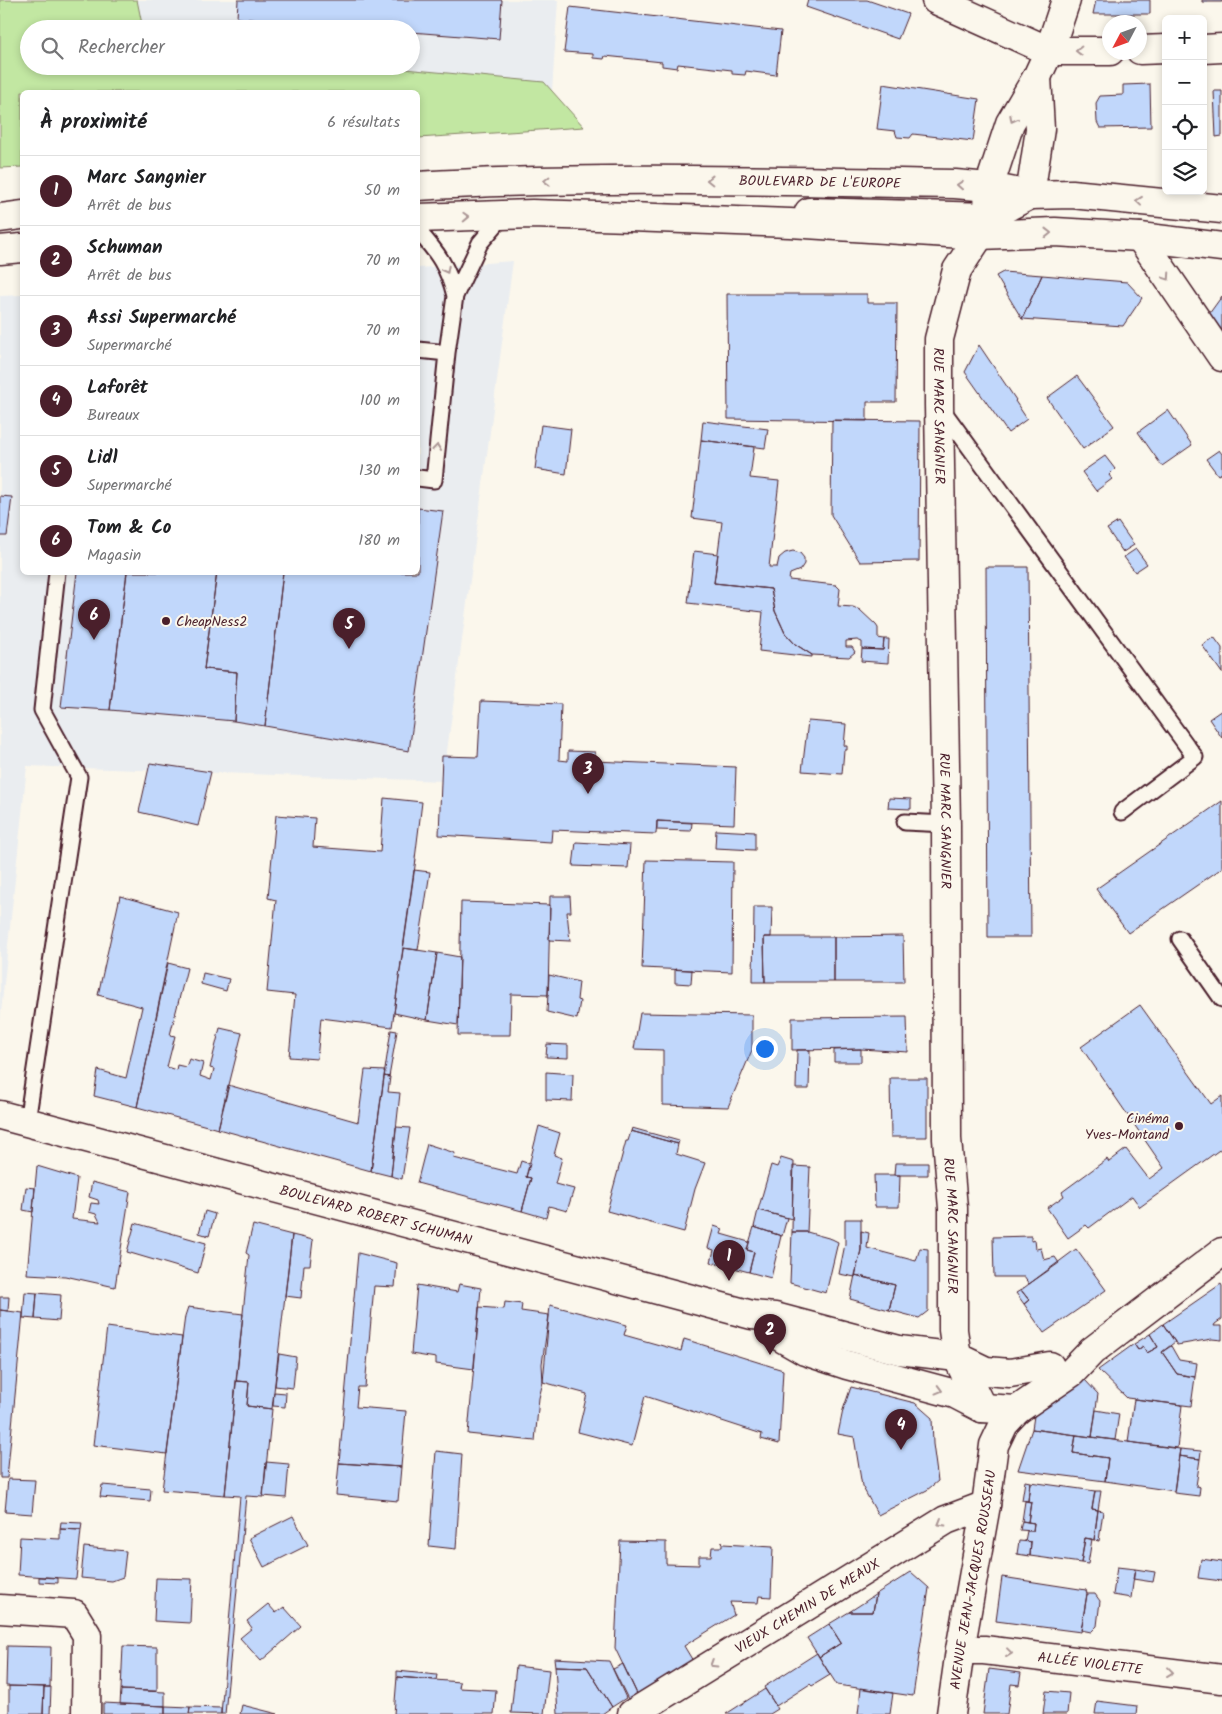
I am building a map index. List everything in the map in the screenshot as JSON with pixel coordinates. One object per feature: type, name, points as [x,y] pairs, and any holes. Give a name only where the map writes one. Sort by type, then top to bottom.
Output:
[{"type":"street","points":[[936,0],[1049,51],[1102,50]]},
{"type":"street","points":[[991,229],[989,187],[1010,123],[1049,51],[1066,0]]},
{"type":"street","points":[[1207,49],[1222,48]]},
{"type":"street","points":[[1147,50],[1162,49]]},
{"type":"street","points":[[991,229],[1030,195],[1040,129],[1037,76]]},
{"type":"street","name":"BOULEVARD DE L'EUROPE","points":[[420,186],[564,180],[946,184],[989,187],[1030,195],[1072,194],[1222,209]]},
{"type":"street","points":[[420,218],[532,214],[991,229],[1140,237],[1222,247]]},
{"type":"street","points":[[0,218],[20,215]]},
{"type":"street","name":"RUE MARC SANGNIER","points":[[982,1408],[957,1356],[953,1330],[953,1208],[947,1138],[946,824],[939,339],[957,270],[991,229]]},
{"type":"street","points":[[1140,237],[1222,357]]},
{"type":"street","points":[[0,250],[20,248]]},
{"type":"street","name":"BOULEVARD ROBERT SCHUMAN","points":[[0,1115],[752,1315],[775,1317],[900,1350],[957,1356]]},
{"type":"street","points":[[982,1408],[1008,1390],[1063,1359],[1092,1351],[1222,1252]]},
{"type":"street","name":"BOULEVARD ROBERT SCHUMAN","points":[[752,1315],[777,1335],[805,1351],[847,1365],[956,1394],[982,1408]]},
{"type":"street","name":"BOULEVARD ROBERT SCHUMAN","points":[[777,1335],[810,1341],[896,1365],[930,1368],[957,1356]]},
{"type":"street","name":"AVENUE JEAN-JACQUES ROUSSEAU","points":[[951,1714],[960,1650],[986,1505],[994,1445],[1004,1424],[1017,1410],[1072,1373],[1092,1351]]},
{"type":"street","points":[[957,1356],[986,1371],[1010,1373],[1050,1366]]},
{"type":"street","points":[[982,1408],[1017,1410]]},
{"type":"street","name":"AVENUE JEAN-JACQUES ROUSSEAU","points":[[982,1408],[994,1445]]},
{"type":"street","name":"VIEUX CHEMIN DE MEAUX","points":[[632,1714],[946,1520],[986,1505]]},
{"type":"street","points":[[0,1609],[74,1614],[87,1635],[86,1714]]},
{"type":"street","name":"ALLÉE VIOLETTE","points":[[960,1650],[984,1650],[1222,1679]]},
{"type":"lane","points":[[420,478],[434,480],[446,353],[456,296],[480,244],[504,215]]},
{"type":"lane","points":[[420,233],[437,253],[450,277],[456,296]]},
{"type":"lane","points":[[420,350],[446,353]]},
{"type":"lane","points":[[939,406],[1195,758],[1122,812]]},
{"type":"lane","points":[[26,1122],[79,777],[42,710],[57,575]]},
{"type":"lane","points":[[905,822],[946,824]]},
{"type":"lane","points":[[1180,939],[1222,999]]},
{"type":"shaded area","points":[[0,0],[558,0],[550,122],[420,92],[420,90],[22,90]]},
{"type":"shaded area","points":[[513,261],[443,781],[27,766],[0,1021],[0,296],[20,295],[20,575],[420,575],[420,268]]},
{"type":"green space","points":[[0,0],[137,0],[141,20],[20,20],[20,75],[420,75],[420,70],[544,82],[584,127],[420,138],[420,90],[20,90],[20,167],[0,168]]},
{"type":"building","points":[[238,0],[502,0],[499,39],[420,33],[420,20],[261,20],[237,18]]},
{"type":"building","points":[[808,0],[867,0],[908,14],[898,39],[806,7]]},
{"type":"building","points":[[1096,0],[1150,0],[1150,14],[1093,14]]},
{"type":"building","points":[[1202,0],[1222,0],[1222,2],[1202,2]]},
{"type":"building","points":[[570,7],[781,31],[776,75],[746,71],[745,75],[732,74],[732,70],[678,64],[677,68],[662,66],[662,62],[605,56],[604,59],[593,58],[593,54],[564,52]]},
{"type":"building","points":[[883,84],[979,99],[973,141],[913,134],[910,138],[897,137],[895,131],[877,129]]},
{"type":"building","points":[[1150,84],[1151,127],[1100,128],[1097,122],[1096,103],[1100,96],[1123,95],[1123,85]]},
{"type":"building","points":[[1214,91],[1222,91],[1222,136],[1216,137]]},
{"type":"building","points":[[1003,272],[1042,275],[1022,319],[996,276]]},
{"type":"building","points":[[1042,275],[1127,282],[1142,298],[1123,326],[1022,319]]},
{"type":"building","points":[[727,294],[867,294],[867,303],[897,303],[896,402],[867,402],[867,421],[728,419]]},
{"type":"building","points":[[1222,296],[1222,333],[1209,314]]},
{"type":"building","points":[[979,345],[1027,419],[1008,433],[965,372]]},
{"type":"building","points":[[1077,376],[1114,426],[1083,449],[1047,398]]},
{"type":"building","points":[[1168,410],[1192,445],[1162,466],[1138,432]]},
{"type":"building","points":[[832,420],[920,421],[919,561],[860,562],[831,515]]},
{"type":"building","points":[[703,421],[768,429],[765,448],[701,440]]},
{"type":"building","points":[[541,425],[571,429],[566,474],[535,469]]},
{"type":"building","points":[[701,440],[754,447],[750,478],[779,481],[769,567],[777,567],[779,558],[785,553],[793,551],[800,553],[804,558],[804,564],[800,570],[790,574],[789,580],[836,585],[840,589],[838,606],[853,607],[860,610],[876,625],[878,628],[878,638],[884,639],[883,650],[862,649],[862,642],[857,640],[846,641],[846,647],[852,647],[855,652],[849,657],[812,655],[795,644],[785,633],[775,611],[771,589],[714,583],[722,522],[692,518]]},
{"type":"building","points":[[1219,450],[1222,454],[1222,473],[1218,475],[1206,459]]},
{"type":"building","points":[[1105,456],[1115,469],[1109,475],[1112,479],[1096,491],[1082,472]]},
{"type":"building","points":[[0,496],[12,497],[7,536],[0,536]]},
{"type":"building","points":[[420,508],[443,511],[409,751],[265,726],[283,575],[420,575]]},
{"type":"building","points":[[1118,522],[1134,545],[1123,552],[1107,529]]},
{"type":"building","points":[[1136,549],[1147,564],[1135,572],[1124,557]]},
{"type":"building","points":[[694,551],[718,554],[714,583],[771,589],[775,611],[785,633],[795,644],[812,655],[812,657],[759,651],[763,612],[688,603]]},
{"type":"building","points":[[986,567],[1028,567],[1031,937],[988,937]]},
{"type":"building","points":[[77,575],[127,575],[110,710],[61,707]]},
{"type":"building","name":"CheapNess2","points":[[127,575],[217,575],[204,669],[237,672],[234,721],[110,710]]},
{"type":"building","points":[[217,575],[283,575],[265,726],[234,721],[237,672],[204,669]]},
{"type":"building","points":[[1214,637],[1222,648],[1222,673],[1202,645]]},
{"type":"building","points":[[884,639],[889,639],[888,663],[861,661],[862,649],[883,650]]},
{"type":"building","points":[[481,701],[561,704],[559,760],[568,761],[568,751],[595,752],[594,761],[736,767],[734,824],[657,821],[656,834],[552,830],[551,842],[439,835],[442,756],[478,757]]},
{"type":"building","points":[[1222,710],[1222,738],[1209,719]]},
{"type":"building","points":[[808,721],[846,724],[844,746],[847,746],[847,750],[844,750],[842,774],[802,771]]},
{"type":"building","points":[[150,763],[211,772],[198,826],[139,812]]},
{"type":"building","points":[[384,798],[422,802],[416,859],[392,1027],[321,1018],[317,1059],[289,1057],[295,995],[267,992],[276,900],[268,898],[276,815],[315,818],[313,847],[380,852]]},
{"type":"building","points":[[889,798],[911,799],[911,809],[888,808]]},
{"type":"building","points":[[1222,801],[1222,868],[1128,933],[1096,889]]},
{"type":"building","points":[[657,821],[692,823],[691,831],[657,830]]},
{"type":"building","points":[[716,830],[755,832],[755,850],[715,848]]},
{"type":"building","points":[[576,842],[630,845],[628,868],[573,866]]},
{"type":"building","points":[[646,860],[733,862],[732,972],[642,968]]},
{"type":"building","points":[[414,870],[430,872],[418,950],[403,948]]},
{"type":"building","points":[[120,896],[178,912],[137,1107],[94,1096],[98,1070],[126,1078],[142,1007],[98,995]]},
{"type":"building","points":[[550,896],[570,896],[571,912],[567,912],[570,941],[549,940]]},
{"type":"building","points":[[461,902],[550,905],[548,995],[511,994],[510,1035],[458,1035]]},
{"type":"building","points":[[754,907],[772,907],[771,937],[764,937],[765,982],[753,982]]},
{"type":"building","points":[[903,936],[904,982],[834,982],[834,937]]},
{"type":"building","points":[[764,937],[834,937],[834,982],[765,982]]},
{"type":"building","points":[[403,948],[437,953],[427,1020],[394,1013]]},
{"type":"building","points":[[437,953],[460,957],[458,1025],[427,1020]]},
{"type":"building","points":[[168,963],[187,968],[170,1035],[175,1036],[167,1067],[176,1070],[177,1065],[186,1067],[189,1059],[203,1063],[200,1076],[211,1080],[214,1069],[210,1068],[220,1028],[242,1033],[218,1129],[137,1107]]},
{"type":"building","points":[[675,969],[692,970],[691,984],[675,983]]},
{"type":"building","points":[[203,973],[229,979],[226,991],[201,984]]},
{"type":"building","points":[[549,975],[579,982],[577,1000],[580,1001],[577,1019],[547,1012]]},
{"type":"building","name":"Cinéma Yves-Montand","points":[[1140,1005],[1211,1104],[1222,1096],[1222,1148],[1140,1207],[1132,1196],[1089,1228],[1086,1225],[1068,1238],[1047,1208],[1064,1196],[1062,1192],[1107,1159],[1109,1162],[1126,1149],[1149,1179],[1164,1168],[1081,1047]]},
{"type":"building","points":[[640,1013],[752,1015],[752,1050],[728,1107],[663,1105],[663,1050],[634,1049]]},
{"type":"building","points":[[907,1017],[908,1052],[861,1049],[792,1050],[792,1018]]},
{"type":"building","points":[[391,1030],[397,1031],[389,1077],[384,1076]]},
{"type":"building","points":[[547,1044],[568,1045],[568,1058],[546,1057]]},
{"type":"building","points":[[861,1049],[861,1062],[834,1062],[834,1050]]},
{"type":"building","points":[[797,1050],[810,1050],[809,1089],[796,1089]]},
{"type":"building","points":[[365,1070],[385,1071],[371,1171],[218,1129],[228,1085],[358,1122]]},
{"type":"building","points":[[546,1072],[573,1074],[572,1101],[546,1100]]},
{"type":"building","points":[[384,1076],[390,1077],[388,1092],[400,1093],[391,1176],[371,1171]]},
{"type":"building","points":[[890,1078],[927,1078],[927,1137],[891,1137]]},
{"type":"building","points":[[539,1126],[560,1133],[554,1155],[562,1158],[555,1184],[574,1189],[567,1211],[549,1206],[546,1218],[522,1211],[531,1178],[526,1177]]},
{"type":"building","points":[[396,1127],[410,1128],[402,1179],[391,1176]]},
{"type":"building","points":[[632,1128],[679,1141],[678,1144],[631,1131]]},
{"type":"building","points":[[631,1131],[678,1144],[676,1154],[705,1163],[695,1189],[684,1232],[607,1211],[626,1141],[628,1141]]},
{"type":"building","points":[[427,1144],[455,1153],[454,1158],[517,1174],[521,1161],[530,1164],[526,1177],[531,1178],[522,1211],[417,1183]]},
{"type":"building","points":[[781,1158],[794,1162],[792,1219],[758,1210],[771,1165],[777,1167]]},
{"type":"building","points":[[895,1163],[928,1163],[928,1175],[894,1175]]},
{"type":"building","points":[[37,1166],[77,1178],[72,1219],[100,1222],[96,1214],[89,1212],[91,1203],[99,1204],[98,1200],[89,1197],[92,1182],[130,1192],[115,1287],[65,1276],[27,1274]]},
{"type":"building","points":[[793,1166],[810,1167],[807,1232],[792,1232]]},
{"type":"building","points":[[874,1175],[900,1175],[899,1207],[875,1207]]},
{"type":"building","points":[[26,1187],[35,1188],[33,1212],[23,1210]]},
{"type":"building","points":[[758,1210],[787,1218],[782,1236],[754,1227]]},
{"type":"building","points":[[205,1211],[215,1214],[209,1236],[199,1233]]},
{"type":"building","points":[[845,1219],[861,1219],[861,1250],[855,1277],[839,1274],[845,1244]]},
{"type":"building","points":[[135,1223],[206,1243],[198,1273],[127,1252]]},
{"type":"building","points":[[253,1225],[292,1235],[272,1409],[247,1406],[249,1382],[236,1381],[249,1255],[246,1253]]},
{"type":"building","points":[[714,1226],[723,1229],[721,1234],[749,1242],[747,1250],[754,1252],[749,1272],[711,1262],[714,1250],[708,1248]]},
{"type":"building","points":[[754,1227],[781,1236],[771,1278],[749,1272],[754,1252],[747,1250]]},
{"type":"building","points":[[861,1231],[869,1233],[867,1248],[916,1261],[920,1248],[928,1249],[928,1311],[919,1318],[889,1310],[895,1285],[855,1275],[861,1250]]},
{"type":"building","points":[[792,1232],[807,1232],[838,1242],[826,1293],[790,1283]]},
{"type":"building","points":[[292,1235],[313,1240],[310,1265],[304,1265],[301,1298],[285,1296]]},
{"type":"building","points":[[1031,1236],[1031,1241],[1035,1240],[1036,1249],[1041,1248],[1044,1260],[1055,1257],[1059,1263],[1029,1284],[1024,1277],[994,1277],[993,1237]]},
{"type":"building","points":[[1076,1249],[1106,1290],[1044,1333],[1024,1304],[1029,1300],[1021,1290]]},
{"type":"building","points":[[358,1253],[397,1263],[395,1287],[374,1286],[365,1387],[358,1387],[356,1407],[406,1411],[401,1467],[339,1463]]},
{"type":"building","points":[[855,1275],[895,1285],[889,1310],[850,1299]]},
{"type":"building","points":[[459,1284],[481,1288],[474,1369],[436,1364],[436,1358],[411,1354],[417,1285],[457,1292]]},
{"type":"building","points":[[1221,1284],[1222,1319],[1214,1326],[1222,1326],[1222,1340],[1212,1339],[1177,1345],[1163,1324]]},
{"type":"building","points":[[1021,1290],[1029,1300],[1024,1304],[1016,1293]]},
{"type":"building","points":[[25,1292],[37,1293],[35,1319],[23,1318]]},
{"type":"building","points":[[37,1293],[61,1295],[59,1321],[35,1319]]},
{"type":"building","points":[[0,1297],[9,1297],[8,1311],[0,1310]]},
{"type":"building","points":[[505,1302],[522,1304],[521,1311],[549,1315],[542,1364],[543,1382],[539,1398],[535,1441],[468,1434],[479,1307],[504,1309]]},
{"type":"building","points":[[550,1305],[627,1325],[624,1335],[681,1351],[684,1339],[783,1370],[779,1444],[761,1439],[762,1434],[645,1396],[632,1446],[578,1432],[587,1394],[543,1382]]},
{"type":"building","points":[[188,1307],[243,1314],[225,1495],[162,1490],[185,1316]]},
{"type":"building","points":[[0,1310],[23,1313],[7,1478],[0,1478]]},
{"type":"building","points":[[1163,1324],[1175,1342],[1162,1352],[1177,1374],[1195,1377],[1191,1406],[1127,1398],[1098,1370],[1134,1344],[1138,1350],[1143,1346],[1147,1353],[1158,1347],[1150,1334]]},
{"type":"building","points":[[107,1327],[182,1337],[167,1454],[93,1445]]},
{"type":"building","points":[[1150,1334],[1158,1347],[1147,1353],[1143,1346],[1138,1350],[1134,1344]]},
{"type":"building","points":[[1171,1346],[1179,1360],[1197,1363],[1195,1377],[1177,1374],[1162,1352]]},
{"type":"building","points":[[279,1354],[296,1357],[293,1388],[275,1386]]},
{"type":"building","points":[[1085,1380],[1098,1394],[1092,1437],[1032,1429],[1034,1416]]},
{"type":"building","points":[[236,1381],[249,1382],[247,1406],[272,1409],[263,1497],[246,1496],[225,1714],[221,1714],[240,1496],[225,1495]]},
{"type":"building","points":[[851,1387],[915,1403],[932,1418],[938,1481],[927,1490],[878,1515],[862,1486],[854,1437],[838,1434],[843,1410]]},
{"type":"building","points":[[274,1392],[286,1393],[285,1407],[273,1406]]},
{"type":"building","points":[[1134,1399],[1182,1405],[1177,1448],[1128,1442]]},
{"type":"building","points":[[1096,1410],[1119,1414],[1115,1440],[1092,1437]]},
{"type":"building","points":[[1032,1429],[1076,1435],[1073,1453],[1108,1458],[1105,1481],[1018,1470]]},
{"type":"building","points":[[1076,1435],[1180,1449],[1174,1491],[1105,1481],[1108,1458],[1073,1453]]},
{"type":"building","points":[[1180,1449],[1201,1451],[1200,1459],[1179,1456]]},
{"type":"building","points":[[436,1451],[462,1454],[456,1549],[429,1546]]},
{"type":"building","points":[[1179,1456],[1200,1459],[1196,1486],[1200,1487],[1199,1496],[1174,1493]]},
{"type":"building","points":[[266,1462],[289,1464],[286,1498],[263,1496]]},
{"type":"building","points":[[339,1463],[401,1467],[398,1501],[336,1495]]},
{"type":"building","points":[[8,1479],[35,1480],[32,1514],[5,1512]]},
{"type":"building","points":[[1025,1481],[1030,1482],[1028,1501],[1022,1500]]},
{"type":"building","points":[[1030,1482],[1095,1491],[1092,1509],[1098,1510],[1094,1540],[1085,1538],[1081,1563],[1030,1556],[1031,1542],[1025,1541],[1027,1531],[1033,1531],[1034,1523],[1028,1522],[1031,1502],[1028,1501]]},
{"type":"building","points":[[102,1485],[151,1489],[150,1501],[100,1497]]},
{"type":"building","points":[[1095,1491],[1101,1491],[1098,1510],[1092,1509]]},
{"type":"building","points":[[1025,1501],[1031,1502],[1028,1522],[1022,1521]]},
{"type":"building","points":[[1098,1510],[1103,1511],[1099,1541],[1094,1540]]},
{"type":"building","points":[[293,1516],[308,1545],[264,1567],[249,1538]]},
{"type":"building","points":[[1022,1521],[1034,1523],[1033,1531],[1020,1530]]},
{"type":"building","points":[[61,1522],[82,1523],[81,1530],[60,1529]]},
{"type":"building","points":[[60,1529],[81,1530],[76,1579],[18,1575],[20,1537],[60,1539]]},
{"type":"building","points":[[1085,1538],[1092,1539],[1088,1564],[1081,1563]]},
{"type":"building","points":[[620,1541],[666,1542],[666,1564],[699,1565],[699,1556],[711,1556],[712,1547],[722,1547],[722,1541],[723,1544],[773,1547],[771,1597],[759,1596],[758,1603],[730,1602],[734,1615],[684,1646],[693,1661],[638,1696],[615,1648]]},
{"type":"building","points":[[1019,1541],[1031,1542],[1030,1556],[1017,1554]]},
{"type":"building","points":[[84,1547],[126,1551],[123,1577],[112,1581],[81,1578]]},
{"type":"building","points":[[1201,1559],[1222,1562],[1222,1581],[1198,1578]]},
{"type":"building","points":[[1117,1567],[1135,1569],[1131,1598],[1113,1595]]},
{"type":"building","points":[[1135,1569],[1155,1572],[1153,1582],[1133,1579]]},
{"type":"building","points":[[911,1572],[929,1588],[913,1696],[837,1685],[819,1657],[841,1643],[829,1624],[849,1612],[873,1612],[876,1594]]},
{"type":"building","points":[[39,1577],[58,1578],[58,1583],[39,1582]]},
{"type":"building","points":[[1002,1577],[1086,1590],[1081,1632],[996,1621]]},
{"type":"building","points":[[156,1578],[192,1579],[190,1623],[154,1621]]},
{"type":"building","points":[[876,1594],[873,1612],[849,1612],[863,1603]]},
{"type":"building","points":[[1087,1594],[1095,1594],[1100,1601],[1097,1626],[1091,1632],[1081,1630]]},
{"type":"building","points":[[268,1604],[276,1613],[284,1607],[301,1626],[261,1661],[240,1638],[252,1628],[247,1621]]},
{"type":"building","points":[[829,1624],[841,1643],[819,1657],[807,1638]]},
{"type":"building","points":[[7,1646],[51,1647],[50,1687],[6,1686]]},
{"type":"building","points":[[123,1646],[157,1647],[157,1691],[121,1690]]},
{"type":"building","points":[[817,1653],[830,1675],[812,1686],[810,1684],[776,1706],[764,1687]]},
{"type":"building","points":[[554,1658],[609,1661],[626,1698],[612,1707],[587,1667],[555,1666]]},
{"type":"building","points":[[623,1664],[638,1696],[629,1701],[613,1669]]},
{"type":"building","points":[[516,1666],[549,1670],[544,1714],[511,1713]]},
{"type":"building","points":[[555,1666],[587,1667],[612,1707],[602,1714],[558,1714]]},
{"type":"building","points":[[989,1669],[1021,1673],[1019,1685],[1011,1684],[1007,1714],[983,1714]]},
{"type":"building","points":[[397,1671],[437,1675],[436,1680],[397,1677]]},
{"type":"building","points":[[397,1677],[460,1682],[459,1688],[496,1690],[494,1714],[394,1714]]},
{"type":"building","points":[[9,1686],[44,1687],[43,1714],[9,1714]]},
{"type":"building","points":[[44,1687],[51,1687],[50,1714],[43,1714]]},
{"type":"building","points":[[861,1688],[893,1693],[890,1714],[858,1714]]},
{"type":"building","points":[[765,1689],[778,1709],[770,1714],[726,1714]]},
{"type":"building","points":[[121,1690],[165,1692],[165,1706],[120,1704]]},
{"type":"building","points":[[1046,1691],[1069,1693],[1067,1714],[1043,1714]]},
{"type":"building","points":[[1097,1701],[1137,1706],[1136,1714],[1095,1714]]},
{"type":"building","points":[[103,1703],[165,1706],[165,1714],[103,1714]]},
{"type":"building","points":[[242,1705],[278,1714],[240,1714]]},
{"type":"building","points":[[165,1706],[190,1707],[189,1714],[165,1714]]},
{"type":"building","points":[[190,1707],[221,1708],[221,1714],[189,1714]]},
{"type":"place","name":"CheapNess2","points":[[166,621]]},
{"type":"place","name":"Tom & Co","points":[[94,640]]},
{"type":"place","name":"Lidl","points":[[349,649]]},
{"type":"place","name":"Assi Supermarché","points":[[588,794]]},
{"type":"place","name":"Cinéma Yves-Montand","points":[[1179,1126]]},
{"type":"place","name":"Marc Sangnier","points":[[729,1281]]},
{"type":"place","name":"Schuman","points":[[770,1355]]},
{"type":"place","name":"Laforêt","points":[[901,1450]]}]
